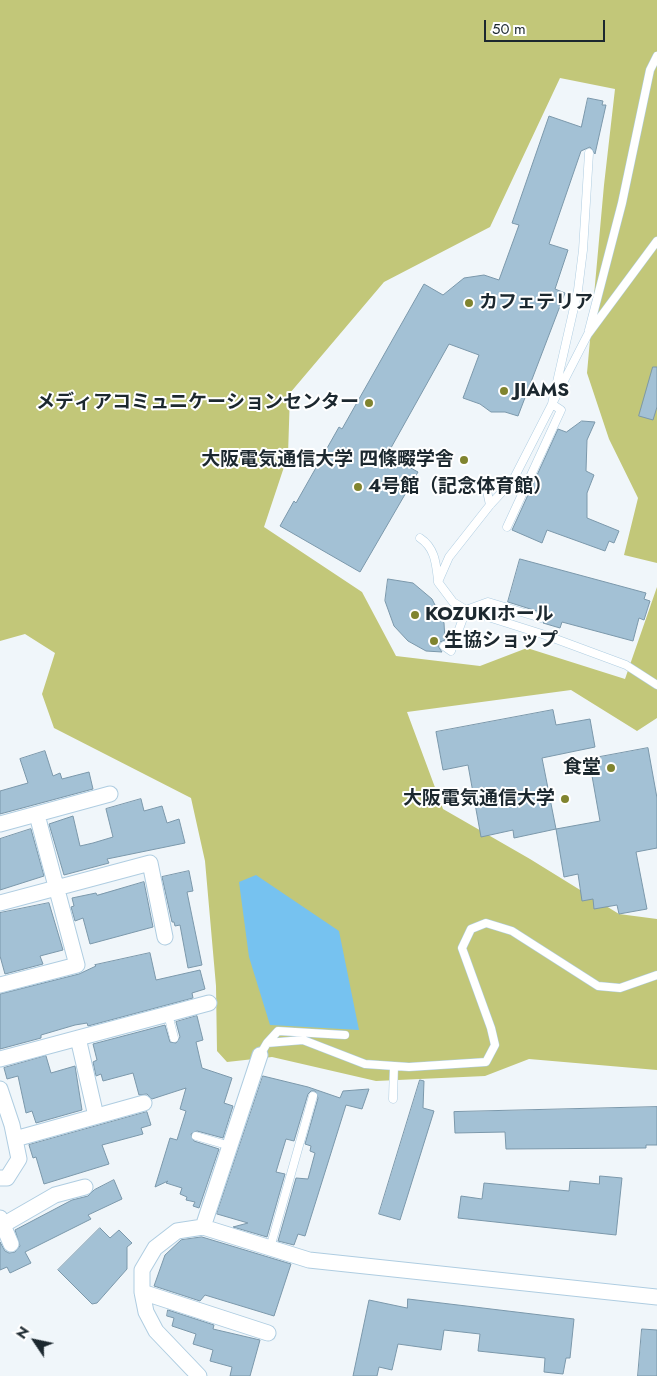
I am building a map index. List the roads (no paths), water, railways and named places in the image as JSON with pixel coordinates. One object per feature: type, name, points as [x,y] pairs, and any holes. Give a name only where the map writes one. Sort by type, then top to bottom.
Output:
[{"type":"street","points":[[0,824],[110,794]]},
{"type":"street","points":[[0,985],[77,965],[37,815]]},
{"type":"street","points":[[0,902],[150,863],[165,937]]},
{"type":"street","points":[[0,1060],[209,1003]]},
{"type":"street","points":[[78,1038],[96,1116]]},
{"type":"street","points":[[204,1227],[263,1049]]},
{"type":"street","points":[[0,1089],[9,1131],[19,1159],[7,1178],[0,1178]]},
{"type":"street","points":[[9,1131],[96,1116],[144,1103]]},
{"type":"street","points":[[11,1244],[2,1221],[55,1195],[85,1186]]},
{"type":"street","points":[[199,1376],[156,1331],[146,1312],[142,1292],[142,1270],[154,1248],[176,1231],[204,1227],[309,1260],[657,1297]]},
{"type":"street","points":[[142,1292],[268,1332]]},
{"type":"lane","points":[[587,336],[622,203],[650,70],[657,56]]},
{"type":"lane","points":[[552,404],[581,264],[588,153]]},
{"type":"lane","points":[[438,582],[449,557],[490,505],[513,480],[587,336],[657,241]]},
{"type":"lane","points":[[507,527],[561,410],[552,404]]},
{"type":"lane","points":[[487,491],[490,505]]},
{"type":"lane","points":[[420,538],[427,542],[435,556],[438,582],[453,602],[466,610],[545,635],[626,665],[657,684]]},
{"type":"lane","points":[[444,646],[451,651],[466,610],[488,602],[541,618]]},
{"type":"lane","points":[[263,1049],[303,1040],[365,1064],[394,1066],[486,1062],[496,1045],[462,948],[471,929],[486,923],[512,931],[598,986],[620,988],[657,975]]},
{"type":"lane","points":[[168,1014],[174,1038]]},
{"type":"lane","points":[[263,1049],[278,1030],[345,1035]]},
{"type":"lane","points":[[393,1099],[394,1066]]},
{"type":"lane","points":[[270,1248],[313,1096]]},
{"type":"lane","points":[[196,1136],[230,1146]]},
{"type":"water","points":[[256,875],[339,931],[359,1030],[270,1025],[249,957],[239,882]]},
{"type":"place","name":"カフェテリア","points":[[469,303]]},
{"type":"place","name":"JIAMS","points":[[504,391]]},
{"type":"place","name":"メディアコミュニケーションセンター","points":[[369,403]]},
{"type":"place","name":"大阪電気通信大学 四條畷学舎","points":[[464,460]]},
{"type":"place","name":"4号館（記念体育館）","points":[[358,487]]},
{"type":"place","name":"KOZUKIホール","points":[[415,615]]},
{"type":"place","name":"生協ショップ","points":[[434,641]]},
{"type":"place","name":"食堂","points":[[611,768]]},
{"type":"place","name":"大阪電気通信大学","points":[[565,799]]}]
